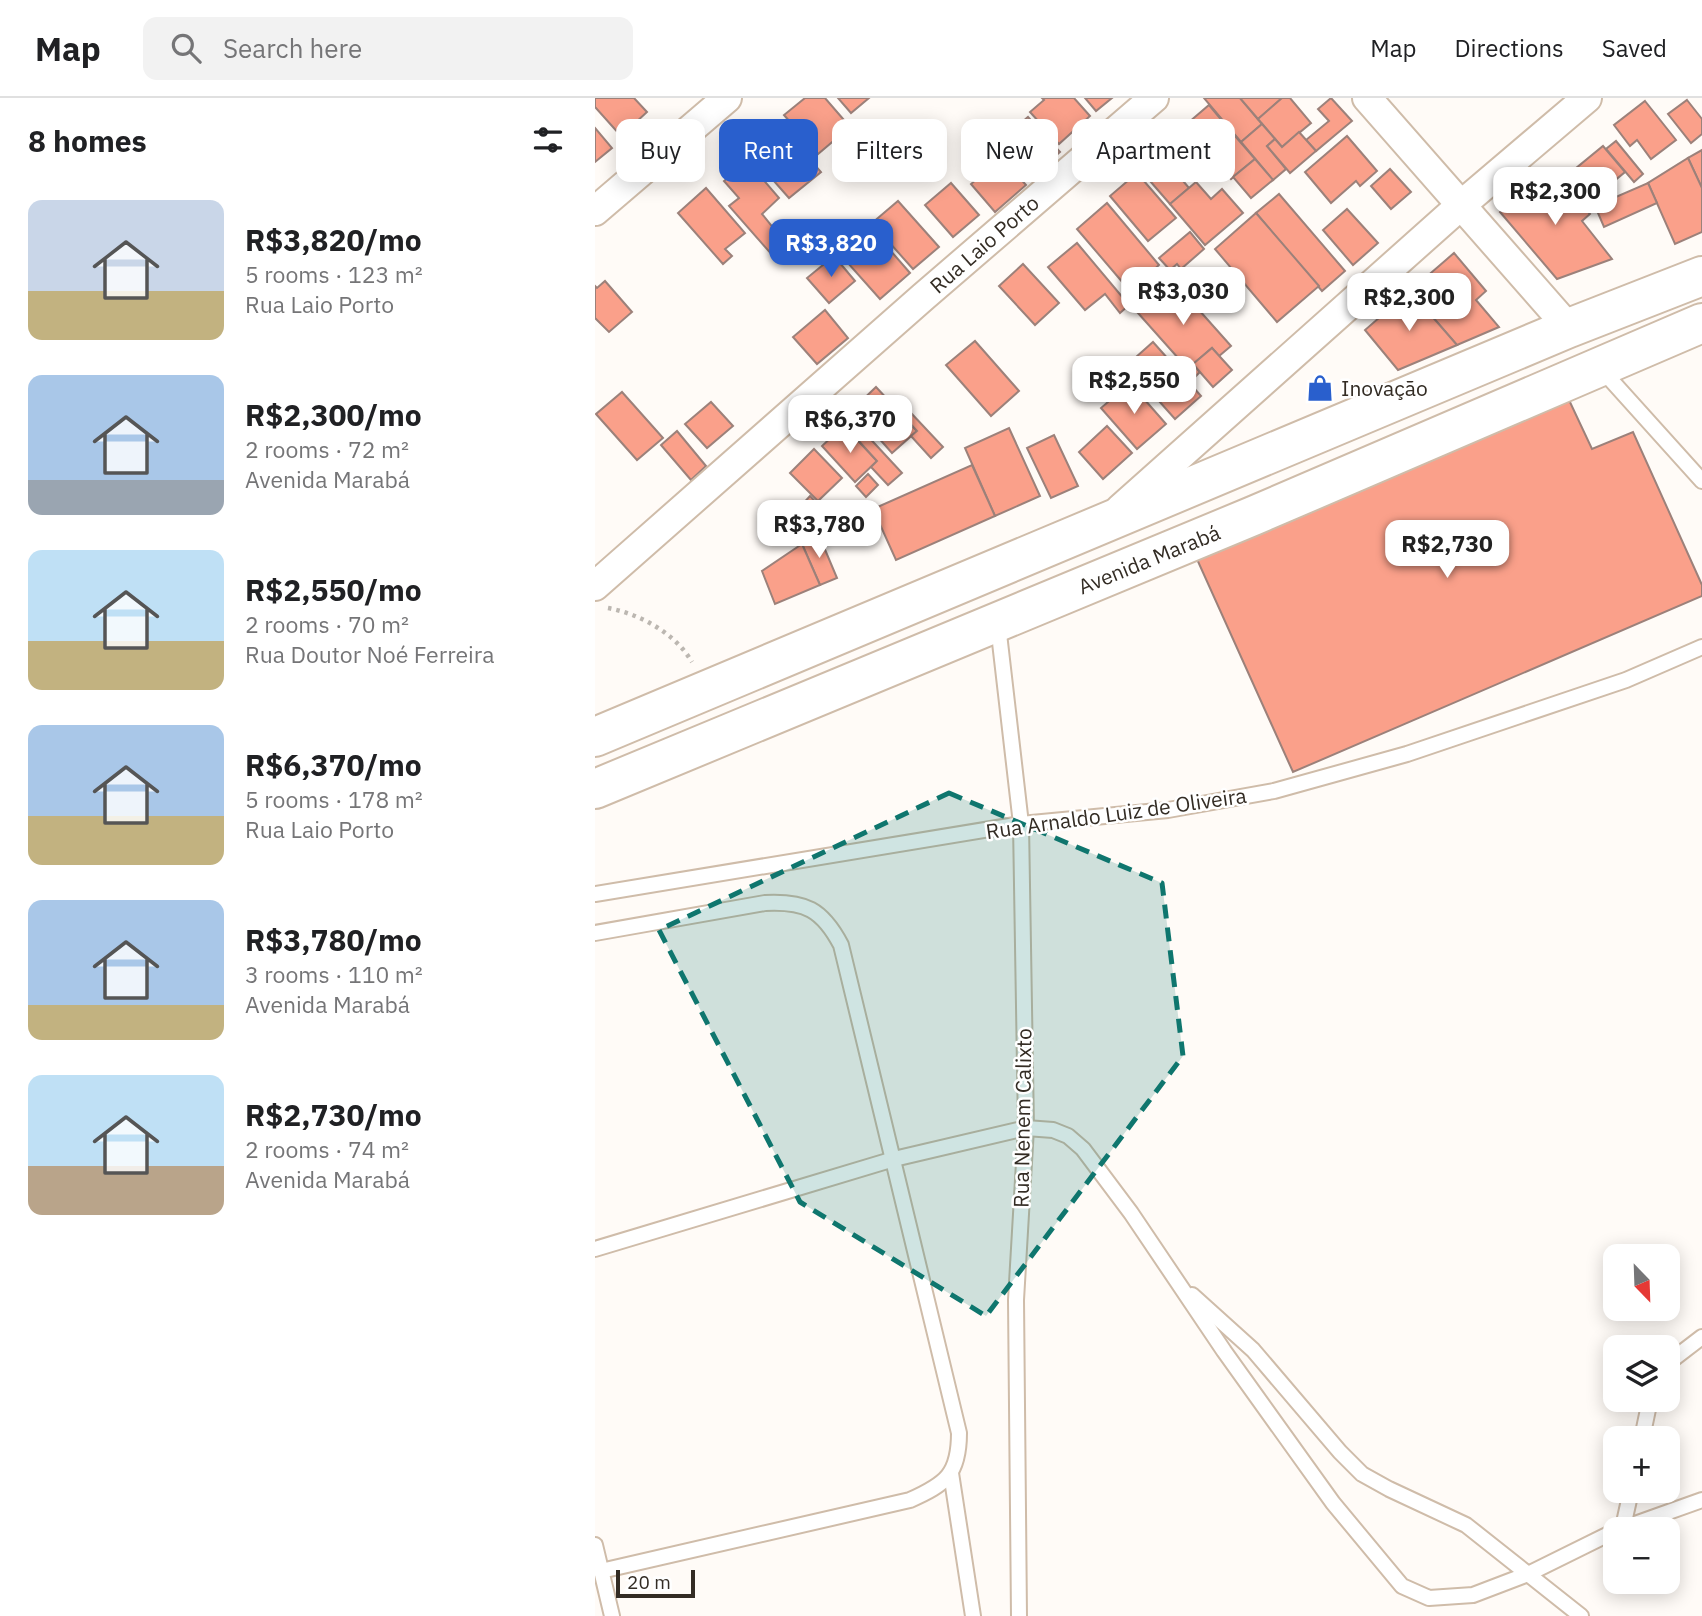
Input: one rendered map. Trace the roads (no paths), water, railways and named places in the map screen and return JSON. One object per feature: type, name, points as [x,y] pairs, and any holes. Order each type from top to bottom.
[{"type":"main road","points":[[595,737],[1569,328],[1702,276]]},
{"type":"main road","name":"Avenida Marabá","points":[[595,789],[1253,516],[1702,323]]},
{"type":"street","points":[[595,211],[727,98]]},
{"type":"street","name":"Rua Laio Porto","points":[[598,596],[923,297],[1154,98]]},
{"type":"street","points":[[1367,98],[1569,328]]},
{"type":"street","points":[[1103,525],[1460,206],[1587,98]]},
{"type":"lane","points":[[1599,367],[1702,481]]},
{"type":"lane","name":"Rua Nenem Calixto","points":[[997,621],[1021,824],[1026,1128],[1016,1300],[1019,1616]]},
{"type":"lane","name":"Rua Arnaldo Luiz de Oliveira","points":[[595,894],[1021,824],[1168,810],[1274,791],[1407,754],[1626,680],[1702,647]]},
{"type":"lane","points":[[595,933],[789,901],[804,905],[821,916],[833,930],[841,946],[959,1433],[959,1455],[951,1473],[934,1489],[911,1500],[601,1571]]},
{"type":"lane","points":[[595,1249],[894,1159],[1026,1128],[1053,1130],[1067,1136],[1083,1149],[1131,1213],[1224,1351],[1333,1503],[1402,1586],[1429,1598],[1473,1595],[1528,1574],[1603,1537]]},
{"type":"lane","points":[[1179,1284],[1253,1350],[1362,1474],[1465,1525],[1581,1616]]},
{"type":"lane","points":[[1680,1354],[1702,1337]]},
{"type":"lane","points":[[951,1473],[973,1616]]},
{"type":"lane","points":[[1653,1517],[1702,1500]]},
{"type":"lane","points":[[595,1545],[612,1616]]},
{"type":"place","name":"Inovação","points":[[1320,388]]}]
